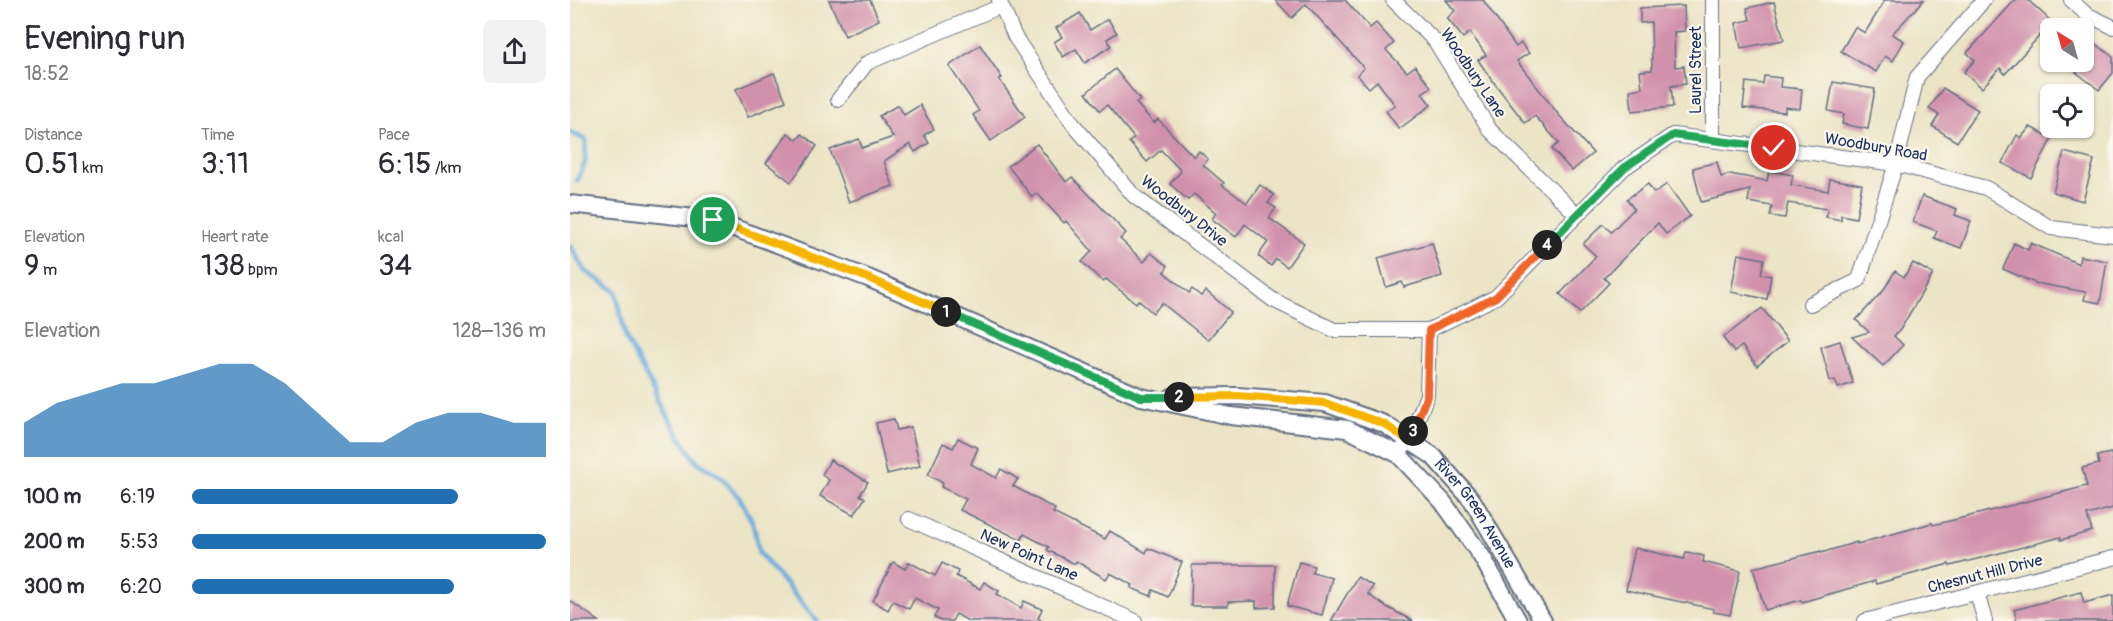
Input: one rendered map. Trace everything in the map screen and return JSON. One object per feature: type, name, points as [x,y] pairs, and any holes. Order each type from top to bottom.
[{"type":"street","name":"Woodbury Lane","points":[[1393,0],[1435,41],[1490,130],[1577,215]]},
{"type":"street","name":"Laurel Street","points":[[1713,0],[1713,140]]},
{"type":"street","points":[[1810,304],[1859,280],[1896,164],[1917,77],[1984,0]]},
{"type":"street","points":[[2071,0],[2086,14],[2113,27]]},
{"type":"street","points":[[838,100],[867,63],[1000,3]]},
{"type":"street","name":"Woodbury Drive","points":[[1000,3],[1015,37],[1073,123],[1134,196],[1273,300],[1334,330],[1429,330]]},
{"type":"street","name":"Woodbury Road","points":[[1429,330],[1496,297],[1624,168],[1673,135],[1896,164],[1986,188],[2051,228],[2113,235]]},
{"type":"street","name":"River Green Avenue","points":[[570,204],[713,220],[868,278],[1141,397],[1231,416],[1347,429],[1398,454],[1443,502],[1482,557],[1518,621]]},
{"type":"street","points":[[1398,454],[1409,441],[1427,396],[1429,330]]},
{"type":"street","name":"River Green Avenue","points":[[1141,397],[1237,396],[1325,403],[1384,424],[1433,456],[1472,500],[1543,621]]},
{"type":"street","name":"New Point Lane","points":[[909,519],[1135,621]]},
{"type":"street","name":"Chesnut Hill Drive","points":[[1864,621],[2113,558]]},
{"type":"street","points":[[1977,593],[1985,621]]},
{"type":"building","points":[[829,0],[870,0],[879,20],[845,36]]},
{"type":"building","points":[[1275,0],[1345,0],[1370,28],[1376,23],[1394,43],[1386,50],[1407,72],[1415,66],[1431,87],[1422,93],[1431,105],[1399,129],[1386,111],[1395,105],[1377,81],[1369,88],[1357,75],[1364,68],[1306,4],[1292,18]]},
{"type":"building","points":[[1446,0],[1483,0],[1516,47],[1521,43],[1529,53],[1517,61],[1558,114],[1593,153],[1572,171],[1552,149],[1559,143],[1535,116],[1525,123],[1489,76],[1478,60],[1486,55],[1470,32],[1463,38],[1447,18],[1455,11]]},
{"type":"building","points":[[1885,0],[1924,0],[1892,34],[1904,41],[1893,61],[1885,56],[1876,72],[1841,51],[1855,27],[1865,33]]},
{"type":"building","points":[[2015,0],[2028,0],[2048,18],[2040,18],[2040,35],[2005,74],[2000,68],[1982,88],[1964,72],[1975,60],[1967,53]]},
{"type":"building","points":[[1774,2],[1784,40],[1741,48],[1736,23],[1750,20],[1747,8]]},
{"type":"building","points":[[1684,6],[1685,31],[1674,32],[1675,67],[1684,66],[1686,84],[1671,86],[1673,107],[1632,111],[1630,90],[1642,88],[1640,71],[1652,70],[1651,22],[1640,23],[1640,8]]},
{"type":"building","points":[[1080,13],[1090,30],[1108,19],[1117,33],[1107,39],[1111,46],[1085,63],[1076,49],[1063,57],[1054,42],[1062,37],[1056,28]]},
{"type":"building","points":[[2094,42],[2113,57],[2113,73],[2099,90],[2076,72],[2094,72]]},
{"type":"building","points":[[980,45],[1002,78],[999,79],[1025,117],[991,141],[973,115],[979,111],[949,66]]},
{"type":"building","points":[[1115,69],[1140,100],[1136,103],[1154,123],[1158,119],[1194,157],[1199,151],[1208,159],[1203,165],[1224,183],[1222,185],[1247,203],[1260,185],[1274,195],[1268,203],[1276,208],[1269,218],[1304,243],[1287,267],[1276,259],[1271,266],[1258,256],[1268,242],[1245,224],[1236,237],[1212,219],[1216,213],[1194,194],[1188,200],[1170,184],[1181,171],[1161,150],[1147,162],[1129,142],[1134,138],[1107,105],[1100,111],[1086,93]]},
{"type":"building","points":[[774,73],[786,101],[748,117],[736,89]]},
{"type":"building","points":[[1764,76],[1781,78],[1780,87],[1802,89],[1800,109],[1785,107],[1785,112],[1743,108],[1746,82],[1763,84]]},
{"type":"building","points":[[1833,82],[1875,89],[1868,129],[1842,124],[1844,114],[1828,111]]},
{"type":"building","points":[[1943,88],[1978,110],[1957,142],[1932,126],[1939,115],[1929,109]]},
{"type":"building","points":[[898,105],[904,115],[920,105],[934,129],[924,135],[929,143],[915,152],[910,144],[884,161],[893,186],[849,202],[830,150],[859,139],[862,148],[893,137],[879,116]]},
{"type":"building","points":[[2030,127],[2040,132],[2040,138],[2052,138],[2031,178],[2002,163],[2017,135],[2021,138]]},
{"type":"building","points":[[788,133],[797,140],[802,134],[817,146],[791,182],[766,163]]},
{"type":"building","points":[[1037,144],[1066,182],[1072,177],[1126,233],[1120,239],[1144,262],[1151,253],[1168,266],[1164,272],[1189,293],[1192,289],[1201,296],[1206,291],[1231,312],[1208,340],[1162,303],[1153,313],[1138,300],[1136,303],[1106,279],[1103,282],[1082,262],[1092,251],[1037,193],[1032,197],[1008,166]]},
{"type":"building","points":[[2064,152],[2094,160],[2083,201],[2053,192]]},
{"type":"building","points":[[1717,162],[1721,177],[1730,174],[1767,181],[1769,171],[1793,175],[1791,185],[1828,191],[1830,179],[1862,184],[1856,218],[1841,215],[1841,220],[1826,217],[1828,209],[1788,203],[1785,218],[1770,216],[1772,206],[1748,202],[1750,190],[1701,202],[1693,168]]},
{"type":"building","points":[[1648,184],[1654,193],[1667,184],[1690,216],[1666,234],[1658,223],[1604,278],[1609,283],[1580,313],[1560,294],[1596,256],[1583,244],[1603,224],[1611,232],[1634,209],[1627,199]]},
{"type":"building","points":[[1922,196],[1957,209],[1955,215],[1971,221],[1961,248],[1934,238],[1937,231],[1913,222]]},
{"type":"building","points":[[1432,243],[1442,276],[1404,287],[1402,282],[1386,287],[1378,258]]},
{"type":"building","points":[[2014,243],[2028,250],[2031,243],[2079,264],[2080,256],[2107,261],[2100,303],[2084,300],[2086,292],[2035,283],[2003,269]]},
{"type":"building","points":[[1738,254],[1764,259],[1761,274],[1771,276],[1767,299],[1731,292]]},
{"type":"building","points":[[1913,263],[1933,274],[1900,330],[1894,336],[1903,345],[1883,366],[1852,337],[1869,332],[1856,320],[1883,291],[1895,271],[1904,277]]},
{"type":"building","points":[[1762,308],[1788,341],[1757,366],[1742,346],[1734,352],[1723,338]]},
{"type":"building","points":[[1840,341],[1853,383],[1838,388],[1835,380],[1830,381],[1821,347]]},
{"type":"building","points":[[894,419],[897,430],[911,427],[920,466],[887,474],[876,423]]},
{"type":"building","points":[[958,438],[978,448],[971,464],[996,478],[1001,469],[1018,479],[1013,486],[1055,509],[1053,513],[1105,539],[1110,531],[1146,553],[1148,548],[1182,562],[1168,597],[1153,590],[1151,596],[1131,588],[1133,585],[1110,573],[1106,579],[1076,561],[1075,564],[1047,550],[1049,547],[1024,534],[1021,540],[960,510],[966,499],[941,487],[943,483],[928,475],[943,443],[953,448]]},
{"type":"building","points":[[2111,453],[2113,508],[2087,515],[2092,531],[1950,566],[1949,564],[1876,584],[1875,581],[1765,610],[1753,568],[2087,486],[2082,468],[2099,464],[2097,456]]},
{"type":"building","points":[[830,460],[868,482],[860,495],[865,498],[854,515],[820,496],[829,480],[822,475]]},
{"type":"building","points":[[1635,548],[1684,559],[1686,552],[1704,556],[1703,562],[1740,571],[1730,615],[1713,612],[1714,609],[1626,590]]},
{"type":"building","points":[[893,562],[905,569],[909,562],[935,576],[942,563],[958,571],[956,576],[980,589],[984,582],[999,591],[997,594],[1021,608],[1024,601],[1042,609],[1038,618],[1043,621],[968,621],[956,614],[952,621],[941,621],[934,617],[938,610],[915,598],[909,609],[893,601],[888,610],[873,601]]},
{"type":"building","points":[[1299,562],[1314,566],[1312,573],[1332,578],[1322,615],[1287,606]]},
{"type":"building","points":[[1192,565],[1275,565],[1275,607],[1256,608],[1256,601],[1228,602],[1228,606],[1191,606]]},
{"type":"building","points":[[1357,577],[1373,586],[1368,594],[1413,621],[1331,621]]},
{"type":"building","points":[[2081,592],[2084,603],[2113,595],[2113,621],[2017,621],[2014,610]]},
{"type":"building","points":[[570,601],[599,621],[570,621]]},
{"type":"waterway","points":[[570,132],[586,140],[585,163],[577,181]]},
{"type":"waterway","points":[[570,245],[585,271],[616,291],[626,339],[675,429],[696,461],[720,476],[739,497],[753,523],[759,553],[817,621]]},
{"type":"route","points":[[713,220],[868,278],[1141,397],[1237,396],[1325,403],[1384,424],[1409,441],[1427,396],[1429,330],[1496,297],[1624,168],[1673,135],[1774,148]]}]
